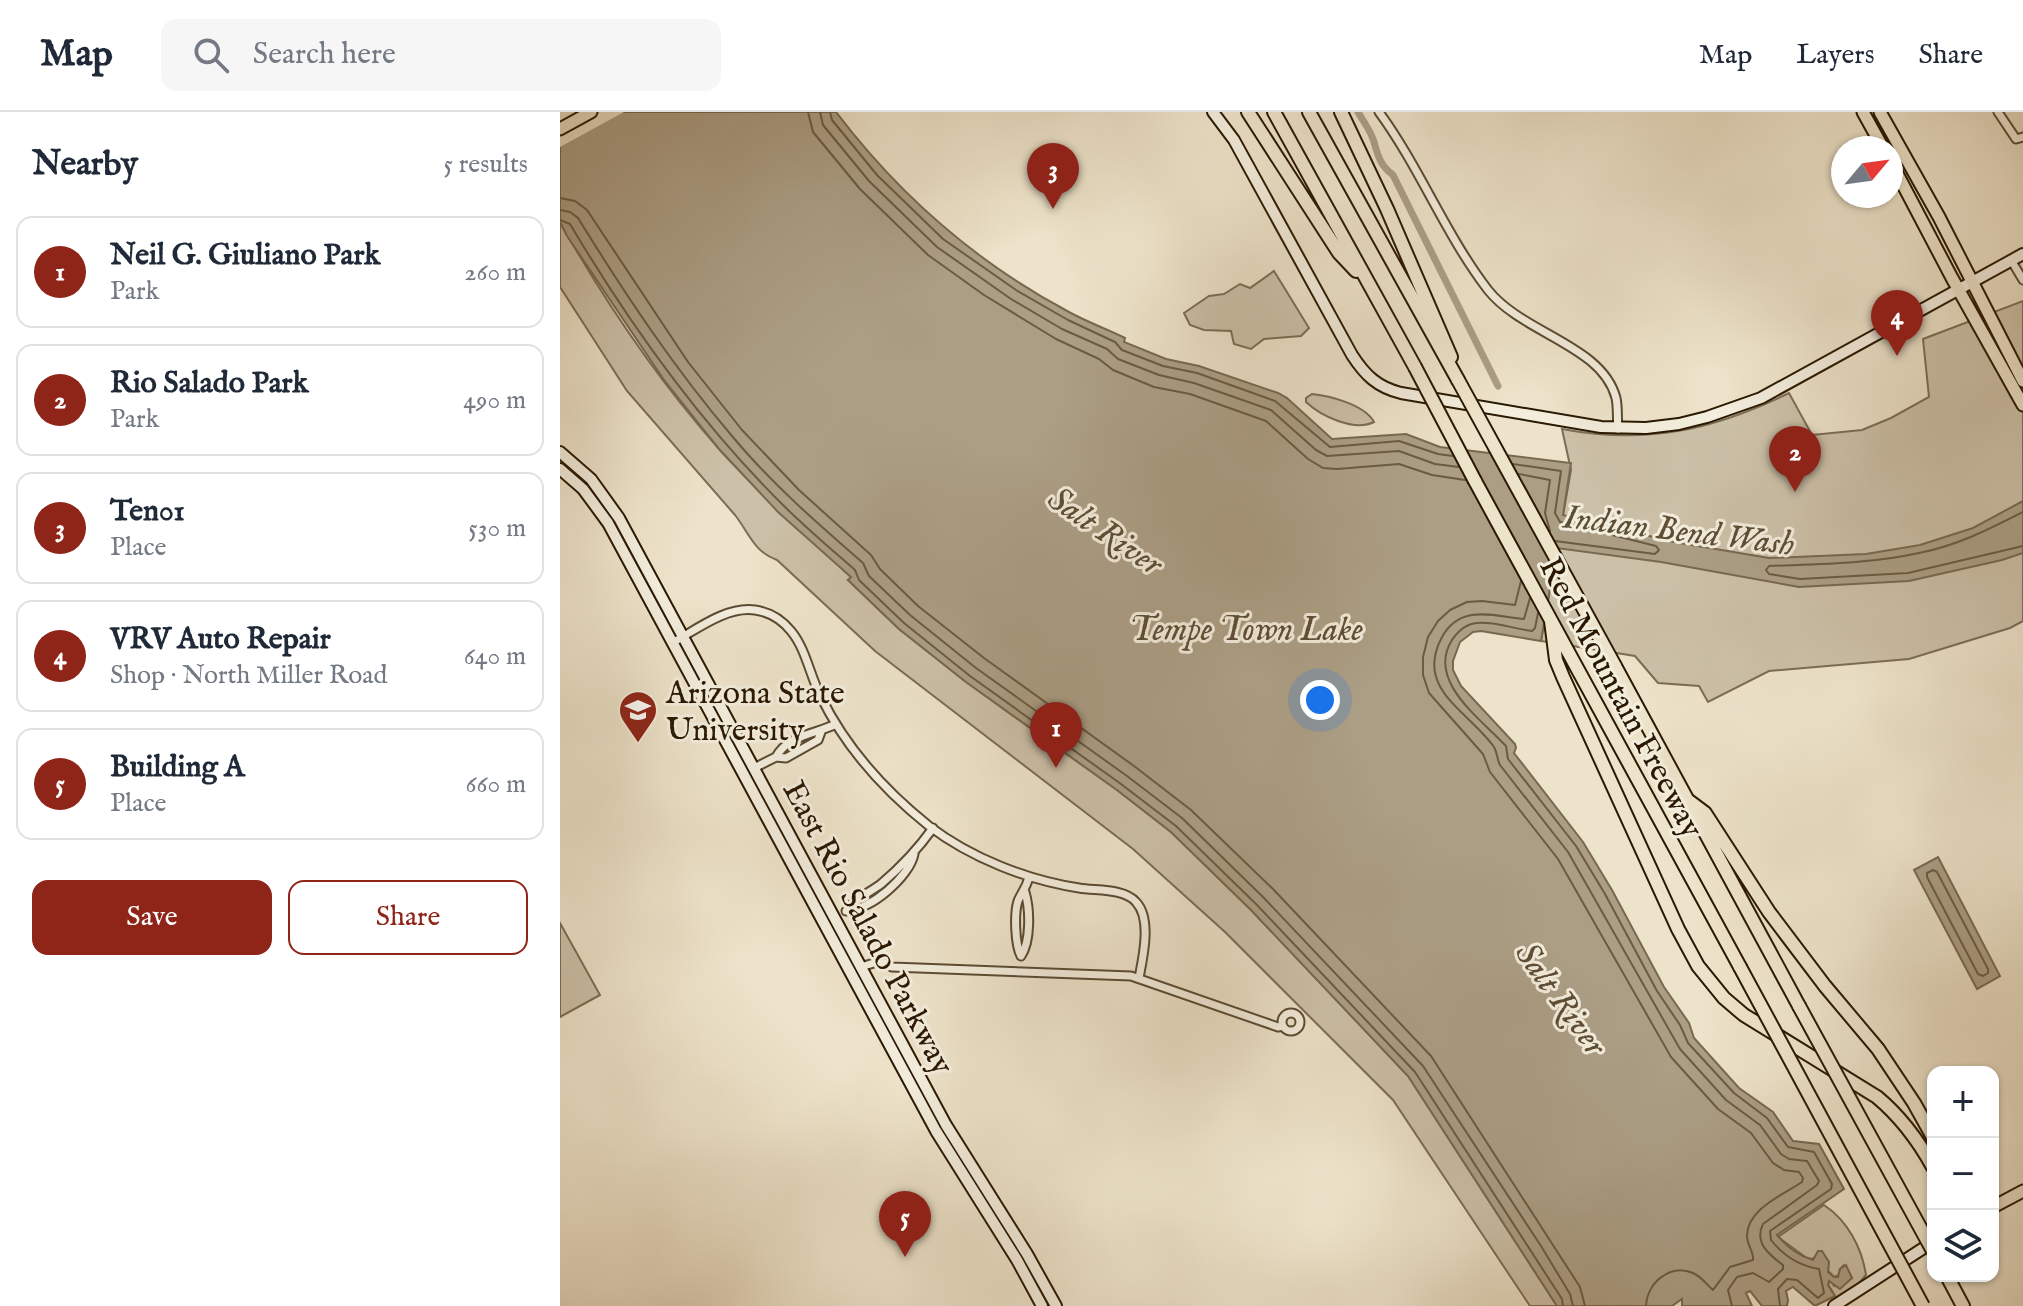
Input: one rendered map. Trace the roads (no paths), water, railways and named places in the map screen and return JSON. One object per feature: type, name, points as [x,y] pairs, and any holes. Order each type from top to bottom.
[{"type":"highway","points":[[1248,112],[1339,253],[1368,283]]},
{"type":"highway","name":"Red Mountain Freeway","points":[[1274,112],[1923,1306]]},
{"type":"highway","name":"Red Mountain Freeway","points":[[1309,112],[1927,1240]]},
{"type":"highway","points":[[1341,112],[1446,342],[1458,380]]},
{"type":"highway","points":[[1551,621],[1556,660],[1678,929],[1698,966],[1724,998],[1744,1015],[1877,1097],[1894,1111],[1927,1157]]},
{"type":"highway","points":[[1685,798],[1705,813],[1769,912],[1878,1049],[1927,1126]]},
{"type":"highway","points":[[1950,1282],[1963,1306]]},
{"type":"main road","points":[[560,129],[591,112]]},
{"type":"main road","points":[[1213,112],[1234,140],[1368,377],[1386,389],[1509,413],[1618,429],[1679,424],[1740,407],[1797,379],[2023,254]]},
{"type":"main road","points":[[1863,112],[1876,136]]},
{"type":"main road","points":[[1880,112],[1939,217],[2023,381]]},
{"type":"main road","points":[[1903,185],[2023,405]]},
{"type":"main road","name":"East Rio Salado Parkway","points":[[560,452],[591,479],[606,498],[954,1139],[1056,1306]]},
{"type":"main road","name":"East Rio Salado Parkway","points":[[560,469],[588,495],[608,523],[952,1159],[1017,1260],[1042,1306]]},
{"type":"main road","points":[[1999,1204],[2023,1191]]},
{"type":"main road","points":[[1834,1306],[1927,1246]]},
{"type":"street","points":[[1379,112],[1395,134],[1463,257],[1496,300],[1525,323],[1591,359],[1601,370],[1617,399],[1618,429]]},
{"type":"street","points":[[1998,112],[2019,138]]},
{"type":"street","points":[[2011,260],[2023,280]]},
{"type":"street","points":[[672,643],[735,611],[759,611],[776,617],[796,638],[815,685],[852,748],[888,790],[933,828],[983,858],[1029,877],[1070,887],[1117,892],[1134,899],[1144,919],[1139,978]]},
{"type":"street","points":[[754,768],[776,757],[781,748],[813,731],[821,732],[836,724]]},
{"type":"street","points":[[822,923],[846,911],[852,903],[878,886],[914,854],[933,828]]},
{"type":"street","points":[[1020,971],[1021,956],[1026,948],[1028,901],[1025,892],[1029,877]]},
{"type":"street","points":[[861,967],[880,961],[892,967],[1139,978],[1278,1027],[1283,1026]]},
{"type":"water","name":"Tempe Town Lake","points":[[560,112],[836,112],[886,171],[942,225],[1003,272],[1069,312],[1125,338],[1124,342],[1166,359],[1199,366],[1278,393],[1332,439],[1406,434],[1440,447],[1571,463],[1563,515],[1674,542],[1769,558],[1866,554],[1920,545],[1973,528],[2023,501],[2023,553],[1909,581],[1799,587],[1661,562],[1557,548],[1541,641],[1473,632],[1460,642],[1453,661],[1453,670],[1461,686],[1515,744],[1514,753],[1583,842],[1664,987],[1689,1023],[1694,1038],[1739,1088],[1773,1112],[1793,1141],[1819,1144],[1844,1189],[1777,1235],[1793,1250],[1813,1260],[1818,1251],[1822,1251],[1829,1262],[1828,1272],[1838,1277],[1840,1269],[1846,1265],[1852,1278],[1840,1289],[1829,1281],[1828,1285],[1835,1296],[1815,1306],[1793,1287],[1786,1291],[1787,1306],[1762,1306],[1750,1291],[1746,1293],[1752,1306],[1682,1306],[1682,1299],[1672,1306],[1557,1306],[1408,1076],[1251,910],[1171,832],[966,682],[899,629],[848,580],[851,577],[778,512],[720,450],[664,380],[560,222]]},
{"type":"water","points":[[1938,857],[2000,976],[1977,989],[1914,870]]},
{"type":"waterway","points":[[1358,112],[1371,134],[1380,160],[1393,175],[1498,386]]},
{"type":"place","name":"Ten01","points":[[1053,209]]},
{"type":"place","name":"VRV Auto Repair","points":[[1897,356]]},
{"type":"place","name":"Rio Salado Park","points":[[1795,492]]},
{"type":"place","name":"Arizona State University","points":[[638,744]]},
{"type":"place","name":"Neil G. Giuliano Park","points":[[1056,768]]},
{"type":"place","name":"Building A","points":[[905,1257]]},
{"type":"water label","name":"Indian Bend Wash","points":[[1679,529]]},
{"type":"water label","name":"Salt River","points":[[1106,530]]},
{"type":"water label","name":"Salt River","points":[[1562,998]]}]
